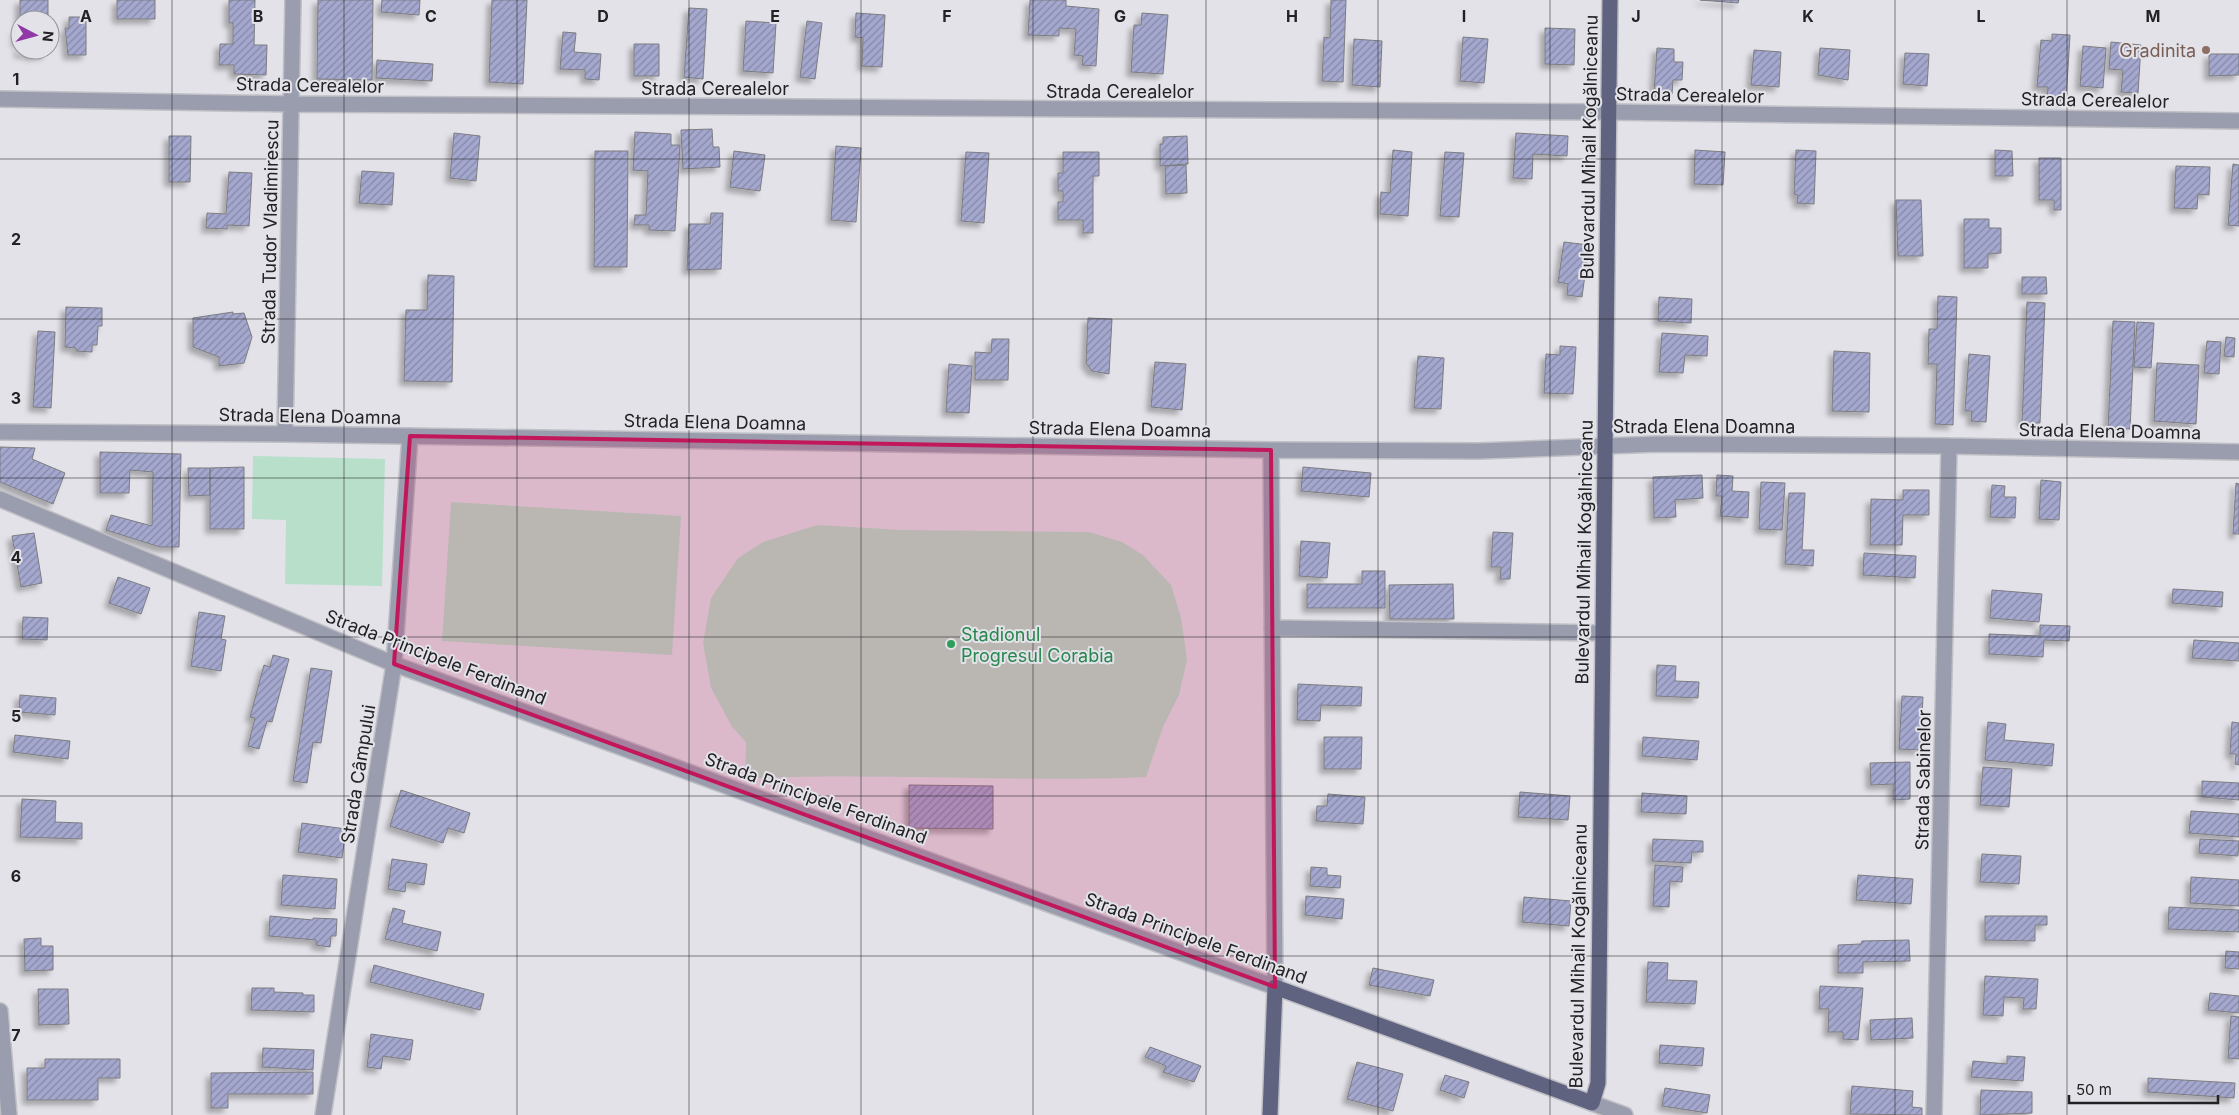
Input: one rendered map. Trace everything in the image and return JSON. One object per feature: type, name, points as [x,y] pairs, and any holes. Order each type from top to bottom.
[{"type":"main road","name":"Bulevardul Mihail Kogălniceanu","points":[[1592,1103],[1598,1083],[1610,0]]},
{"type":"main road","name":"Strada Principele Ferdinand","points":[[1276,987],[1592,1103]]},
{"type":"main road","points":[[1270,1115],[1276,987]]},
{"type":"street","name":"Strada Tudor Vladimirescu","points":[[285,434],[293,0]]},
{"type":"street","name":"Strada Cerealelor","points":[[0,99],[291,104],[1608,112],[2239,122]]},
{"type":"street","name":"Strada Elena Doamna","points":[[0,432],[285,434],[1271,450],[1478,451],[1604,445],[1948,446],[2239,452]]},
{"type":"street","name":"Strada Câmpului","points":[[323,1115],[394,664],[410,436]]},
{"type":"street","name":"Strada Sabinelor","points":[[1934,1115],[1948,446]]},
{"type":"street","points":[[1271,450],[1276,987]]},
{"type":"street","name":"Strada Principele Ferdinand","points":[[0,499],[394,664],[1276,987]]},
{"type":"street","points":[[1272,628],[1602,633]]},
{"type":"street","points":[[0,1011],[9,1115]]},
{"type":"street","name":"Strada Principele Ferdinand","points":[[1592,1103],[1626,1115]]},
{"type":"highlighted area","points":[[410,436],[1271,450],[1275,987],[394,664]]},
{"type":"green space","points":[[253,456],[385,459],[382,586],[285,584],[286,520],[252,519]]},
{"type":"green space","points":[[451,502],[681,516],[672,655],[442,641]]},
{"type":"green space","points":[[817,525],[903,530],[1089,532],[1122,542],[1143,555],[1171,585],[1181,617],[1187,660],[1179,695],[1163,727],[1146,777],[1046,779],[795,777],[745,779],[746,742],[732,727],[711,688],[703,643],[711,598],[738,558],[763,542]]},
{"type":"building","points":[[20,0],[48,0],[48,10],[20,10]]},
{"type":"building","points":[[117,0],[155,0],[155,19],[117,19]]},
{"type":"building","points":[[229,0],[255,0],[254,45],[267,45],[266,75],[234,74],[234,65],[219,65],[220,44],[233,44],[233,23],[229,23]]},
{"type":"building","points":[[318,0],[373,0],[372,80],[317,79]]},
{"type":"building","points":[[382,0],[420,0],[419,15],[381,12]]},
{"type":"building","points":[[492,0],[527,0],[523,84],[489,82]]},
{"type":"building","points":[[1030,0],[1066,0],[1066,6],[1099,9],[1096,66],[1082,65],[1083,56],[1074,55],[1076,29],[1059,28],[1059,36],[1028,35]]},
{"type":"building","points":[[1331,0],[1346,0],[1343,82],[1322,81],[1324,37],[1330,38]]},
{"type":"building","points":[[1700,0],[1739,0],[1738,3]]},
{"type":"building","points":[[689,8],[707,9],[703,79],[684,77]]},
{"type":"building","points":[[856,13],[885,15],[882,67],[862,66],[863,38],[855,37]]},
{"type":"building","points":[[1142,13],[1168,15],[1163,74],[1131,72],[1134,25],[1141,25]]},
{"type":"building","points":[[69,17],[86,17],[86,55],[68,55],[65,28],[69,28]]},
{"type":"building","points":[[746,21],[776,23],[773,73],[743,71]]},
{"type":"building","points":[[807,21],[822,23],[815,79],[800,77]]},
{"type":"building","points":[[1545,28],[1575,29],[1574,65],[1545,64]]},
{"type":"building","points":[[563,32],[576,33],[574,52],[601,54],[599,80],[585,79],[585,70],[560,69]]},
{"type":"building","points":[[2052,34],[2070,35],[2066,101],[2047,100],[2048,87],[2037,87],[2041,40],[2052,41]]},
{"type":"building","points":[[1463,37],[1488,39],[1484,83],[1460,81]]},
{"type":"building","points":[[1354,39],[1382,41],[1380,87],[1352,85]]},
{"type":"building","points":[[2111,42],[2141,45],[2138,93],[2121,92],[2123,70],[2109,69]]},
{"type":"building","points":[[634,44],[659,44],[659,76],[634,76]]},
{"type":"building","points":[[2083,46],[2106,48],[2103,88],[2080,86]]},
{"type":"building","points":[[1657,48],[1674,49],[1674,62],[1683,62],[1682,80],[1673,80],[1672,94],[1654,93]]},
{"type":"building","points":[[1820,48],[1850,50],[1848,80],[1818,75]]},
{"type":"building","points":[[1754,50],[1781,52],[1779,87],[1751,85]]},
{"type":"building","points":[[1905,53],[1929,54],[1927,86],[1903,84]]},
{"type":"building","points":[[2209,54],[2239,54],[2239,75],[2209,76]]},
{"type":"building","points":[[377,60],[433,64],[432,81],[376,78]]},
{"type":"building","points":[[712,129],[713,147],[719,147],[720,167],[683,169],[681,130]]},
{"type":"building","points":[[635,132],[671,134],[671,145],[680,145],[675,231],[649,230],[649,225],[634,225],[635,215],[646,215],[648,171],[633,170]]},
{"type":"building","points":[[454,133],[480,136],[476,181],[450,178]]},
{"type":"building","points":[[1516,133],[1568,136],[1567,156],[1533,154],[1532,179],[1513,178]]},
{"type":"building","points":[[169,136],[191,136],[190,182],[169,182]]},
{"type":"building","points":[[1187,136],[1188,164],[1160,166],[1160,144],[1163,144],[1163,137]]},
{"type":"building","points":[[836,146],[861,148],[856,222],[831,220]]},
{"type":"building","points":[[1393,150],[1412,152],[1408,216],[1380,214],[1381,192],[1390,193]]},
{"type":"building","points":[[1695,150],[1725,152],[1723,185],[1694,184]]},
{"type":"building","points":[[1796,150],[1816,151],[1814,204],[1797,203],[1798,195],[1794,194]]},
{"type":"building","points":[[1995,150],[2012,151],[2013,176],[1995,176]]},
{"type":"building","points":[[595,151],[628,151],[627,267],[594,267]]},
{"type":"building","points":[[734,151],[765,155],[760,191],[730,187]]},
{"type":"building","points":[[966,152],[989,153],[984,223],[961,221]]},
{"type":"building","points":[[1063,152],[1099,152],[1099,176],[1093,176],[1093,233],[1083,233],[1083,220],[1058,220],[1058,202],[1063,202],[1063,191],[1058,191],[1058,173],[1063,173]]},
{"type":"building","points":[[1445,152],[1464,153],[1459,217],[1440,216]]},
{"type":"building","points":[[2039,158],[2061,158],[2061,210],[2054,210],[2054,200],[2039,200]]},
{"type":"building","points":[[2233,164],[2239,165],[2239,226],[2228,225]]},
{"type":"building","points":[[1186,165],[1187,193],[1166,194],[1165,166]]},
{"type":"building","points":[[2176,166],[2210,167],[2209,195],[2198,194],[2197,209],[2174,208]]},
{"type":"building","points":[[362,171],[394,173],[392,205],[359,203]]},
{"type":"building","points":[[229,172],[252,173],[249,226],[227,225],[227,229],[206,228],[207,213],[226,214]]},
{"type":"building","points":[[1896,200],[1921,200],[1923,256],[1898,256]]},
{"type":"building","points":[[711,213],[723,213],[721,269],[687,270],[689,224],[710,224]]},
{"type":"building","points":[[1964,219],[1989,219],[1989,228],[2001,228],[2001,253],[1988,254],[1988,268],[1964,268]]},
{"type":"building","points":[[1564,242],[1589,245],[1582,297],[1567,295],[1568,284],[1558,282]]},
{"type":"building","points":[[428,275],[454,276],[452,382],[404,381],[406,310],[427,310]]},
{"type":"building","points":[[2022,277],[2046,277],[2047,294],[2022,294]]},
{"type":"building","points":[[1938,296],[1957,297],[1953,425],[1935,424],[1937,364],[1928,364],[1929,329],[1937,329]]},
{"type":"building","points":[[1659,297],[1692,299],[1691,323],[1658,321]]},
{"type":"building","points":[[2027,302],[2045,303],[2040,423],[2022,423]]},
{"type":"building","points":[[66,307],[102,308],[102,326],[98,326],[97,345],[92,345],[92,352],[76,351],[76,348],[65,347]]},
{"type":"building","points":[[233,312],[233,314],[244,313],[252,337],[244,363],[219,366],[219,357],[193,347],[193,318]]},
{"type":"building","points":[[1088,318],[1112,319],[1109,374],[1092,371],[1086,363]]},
{"type":"building","points":[[2113,321],[2135,322],[2130,429],[2108,428]]},
{"type":"building","points":[[2137,322],[2154,323],[2151,368],[2134,367]]},
{"type":"building","points":[[38,331],[55,332],[51,408],[33,407]]},
{"type":"building","points":[[1662,333],[1708,336],[1707,356],[1685,355],[1683,373],[1659,372]]},
{"type":"building","points":[[2226,337],[2235,338],[2234,357],[2224,356]]},
{"type":"building","points":[[992,339],[1009,339],[1008,380],[975,380],[975,352],[991,353]]},
{"type":"building","points":[[2207,341],[2221,342],[2219,374],[2204,373]]},
{"type":"building","points":[[1560,346],[1576,347],[1573,394],[1544,393],[1546,354],[1560,355]]},
{"type":"building","points":[[1834,351],[1870,353],[1869,412],[1832,411]]},
{"type":"building","points":[[1969,354],[1990,356],[1986,422],[1971,421],[1972,411],[1965,411]]},
{"type":"building","points":[[1418,356],[1444,358],[1441,409],[1414,408]]},
{"type":"building","points":[[1155,362],[1186,364],[1182,410],[1151,407]]},
{"type":"building","points":[[2157,363],[2199,365],[2196,424],[2154,421]]},
{"type":"building","points":[[949,364],[972,366],[969,413],[946,412]]},
{"type":"building","points":[[0,447],[35,448],[32,459],[65,473],[53,504],[0,482]]},
{"type":"building","points":[[100,452],[181,454],[179,547],[160,547],[106,530],[111,515],[152,526],[153,472],[130,470],[129,493],[100,493]]},
{"type":"building","points":[[244,467],[244,529],[210,529],[210,468]]},
{"type":"building","points":[[1303,467],[1371,473],[1369,497],[1301,491]]},
{"type":"building","points":[[188,468],[210,468],[210,495],[189,496]]},
{"type":"building","points":[[1702,475],[1703,498],[1675,500],[1676,517],[1654,518],[1653,477]]},
{"type":"building","points":[[1717,475],[1733,476],[1732,491],[1749,492],[1748,518],[1720,516],[1722,496],[1716,496]]},
{"type":"building","points":[[2041,480],[2061,482],[2059,520],[2039,519]]},
{"type":"building","points":[[1761,482],[1785,483],[1782,530],[1759,529]]},
{"type":"building","points":[[2236,483],[2239,484],[2239,534],[2233,534]]},
{"type":"building","points":[[1992,485],[2005,486],[2004,497],[2016,497],[2015,518],[1990,517]]},
{"type":"building","points":[[1903,490],[1929,490],[1929,515],[1903,515],[1902,545],[1870,545],[1871,499],[1903,500]]},
{"type":"building","points":[[1789,493],[1805,493],[1802,550],[1814,550],[1813,566],[1785,564]]},
{"type":"building","points":[[1493,532],[1513,533],[1510,579],[1500,579],[1501,567],[1491,567]]},
{"type":"building","points":[[34,533],[42,583],[21,587],[12,536]]},
{"type":"building","points":[[1301,541],[1330,543],[1327,578],[1299,576]]},
{"type":"building","points":[[1864,553],[1916,556],[1915,578],[1863,575]]},
{"type":"building","points":[[1362,571],[1385,571],[1385,608],[1307,608],[1307,584],[1362,584]]},
{"type":"building","points":[[118,577],[150,588],[141,614],[109,603]]},
{"type":"building","points":[[1453,584],[1454,619],[1390,619],[1389,585]]},
{"type":"building","points":[[2173,589],[2223,592],[2222,607],[2172,603]]},
{"type":"building","points":[[1992,590],[2042,594],[2039,622],[1990,618]]},
{"type":"building","points":[[199,612],[225,616],[221,639],[226,640],[221,671],[191,666]]},
{"type":"building","points":[[23,617],[48,618],[47,640],[22,639]]},
{"type":"building","points":[[2040,625],[2070,626],[2069,641],[2044,640],[2043,657],[1989,654],[1989,634],[2040,636]]},
{"type":"building","points":[[2194,640],[2239,643],[2239,661],[2192,658]]},
{"type":"building","points":[[273,655],[289,659],[272,722],[267,721],[259,749],[248,746],[255,718],[250,717],[264,665],[270,667]]},
{"type":"building","points":[[1657,665],[1676,666],[1675,681],[1699,682],[1698,698],[1656,696]]},
{"type":"building","points":[[311,668],[332,671],[321,743],[313,742],[307,783],[293,781]]},
{"type":"building","points":[[1298,684],[1362,687],[1361,706],[1321,705],[1320,721],[1297,720]]},
{"type":"building","points":[[20,695],[56,698],[55,715],[19,712]]},
{"type":"building","points":[[1902,696],[1923,697],[1920,750],[1899,749]]},
{"type":"building","points":[[1988,722],[2006,724],[2004,740],[2054,744],[2052,766],[1985,760]]},
{"type":"building","points":[[2232,722],[2239,723],[2239,765],[2235,764],[2236,754],[2230,754]]},
{"type":"building","points":[[15,735],[70,741],[68,759],[13,752]]},
{"type":"building","points":[[1324,737],[1362,737],[1361,769],[1324,769]]},
{"type":"building","points":[[1643,737],[1699,741],[1697,760],[1642,756]]},
{"type":"building","points":[[1910,762],[1910,799],[1893,800],[1893,784],[1871,785],[1870,763]]},
{"type":"building","points":[[1983,767],[2012,769],[2009,807],[1980,805]]},
{"type":"building","points":[[2202,781],[2239,783],[2239,800],[2202,797]]},
{"type":"building","points":[[909,785],[993,786],[993,829],[909,828]]},
{"type":"building","points":[[401,790],[470,813],[464,833],[448,828],[443,843],[390,826]]},
{"type":"building","points":[[1520,792],[1570,796],[1568,820],[1518,817]]},
{"type":"building","points":[[1642,793],[1687,796],[1686,814],[1641,812]]},
{"type":"building","points":[[1328,794],[1365,797],[1363,824],[1316,821],[1317,806],[1327,806]]},
{"type":"building","points":[[22,799],[56,801],[55,822],[82,823],[82,839],[20,837]]},
{"type":"building","points":[[2191,811],[2239,814],[2239,837],[2189,833]]},
{"type":"building","points":[[302,823],[346,829],[342,858],[298,852]]},
{"type":"building","points":[[1653,839],[1703,841],[1703,852],[1692,852],[1691,863],[1652,861]]},
{"type":"building","points":[[2200,839],[2239,841],[2238,856],[2199,853]]},
{"type":"building","points":[[1982,854],[2021,856],[2019,884],[1980,882]]},
{"type":"building","points":[[392,859],[427,864],[424,885],[406,882],[405,892],[388,889]]},
{"type":"building","points":[[1655,865],[1683,867],[1682,882],[1670,881],[1669,907],[1653,906]]},
{"type":"building","points":[[1311,867],[1327,868],[1327,875],[1341,876],[1340,888],[1310,886]]},
{"type":"building","points":[[283,875],[337,879],[335,909],[281,905]]},
{"type":"building","points":[[1858,875],[1913,879],[1911,904],[1856,900]]},
{"type":"building","points":[[2191,877],[2239,880],[2239,906],[2190,903]]},
{"type":"building","points":[[1306,896],[1344,899],[1342,919],[1305,915]]},
{"type":"building","points":[[1524,897],[1571,901],[1569,926],[1522,922]]},
{"type":"building","points":[[2169,907],[2239,910],[2239,932],[2168,929]]},
{"type":"building","points":[[393,908],[405,911],[402,923],[441,932],[437,951],[385,939]]},
{"type":"building","points":[[270,916],[313,920],[313,918],[337,919],[336,936],[331,936],[330,947],[316,945],[316,940],[269,936]]},
{"type":"building","points":[[1985,916],[2047,916],[2047,925],[2035,925],[2035,941],[1985,940]]},
{"type":"building","points":[[41,938],[41,946],[53,946],[53,970],[25,971],[24,939]]},
{"type":"building","points":[[1909,940],[1910,961],[1863,962],[1863,973],[1838,973],[1838,945],[1861,944],[1862,941]]},
{"type":"building","points":[[2226,951],[2239,952],[2239,969],[2225,968]]},
{"type":"building","points":[[1648,962],[1668,963],[1667,980],[1697,981],[1695,1004],[1646,1002]]},
{"type":"building","points":[[374,965],[484,994],[480,1010],[370,982]]},
{"type":"building","points":[[1373,968],[1434,980],[1430,996],[1369,985]]},
{"type":"building","points":[[1985,976],[2038,979],[2036,1009],[2023,1009],[2024,998],[2004,997],[2003,1016],[1983,1015]]},
{"type":"building","points":[[1820,986],[1863,988],[1858,1040],[1843,1039],[1843,1032],[1828,1032],[1829,1009],[1819,1009]]},
{"type":"building","points":[[252,988],[274,988],[274,992],[314,995],[314,1012],[251,1010]]},
{"type":"building","points":[[38,989],[68,989],[69,1024],[39,1025]]},
{"type":"building","points":[[2210,993],[2239,996],[2239,1013],[2208,1010]]},
{"type":"building","points":[[2231,1016],[2239,1017],[2239,1059],[2228,1058]]},
{"type":"building","points":[[1912,1018],[1913,1038],[1871,1040],[1870,1020]]},
{"type":"building","points":[[371,1034],[413,1040],[410,1060],[383,1056],[381,1069],[367,1067]]},
{"type":"building","points":[[1660,1045],[1704,1048],[1702,1066],[1659,1063]]},
{"type":"building","points":[[1150,1047],[1201,1066],[1194,1082],[1163,1072],[1166,1066],[1145,1057]]},
{"type":"building","points":[[263,1048],[314,1050],[313,1070],[262,1067]]},
{"type":"building","points":[[2007,1056],[2025,1057],[2023,1081],[1971,1077],[1973,1061],[2007,1064]]},
{"type":"building","points":[[45,1059],[120,1059],[120,1078],[98,1078],[98,1100],[27,1100],[27,1068],[45,1068]]},
{"type":"building","points":[[1357,1062],[1403,1074],[1393,1111],[1347,1099]]},
{"type":"building","points":[[313,1072],[313,1094],[228,1094],[228,1108],[211,1108],[211,1073]]},
{"type":"building","points":[[1445,1075],[1469,1082],[1464,1098],[1440,1090]]},
{"type":"building","points":[[2148,1078],[2235,1083],[2234,1098],[2148,1092]]},
{"type":"building","points":[[1852,1086],[1913,1091],[1912,1107],[1922,1108],[1922,1115],[1850,1114]]},
{"type":"building","points":[[1665,1088],[1710,1095],[1707,1113],[1662,1106]]},
{"type":"building","points":[[1981,1090],[2032,1092],[2032,1113],[1980,1115]]},
{"type":"place","name":"Gradinita","points":[[2206,50]]},
{"type":"place","name":"Stadionul Progresul Corabia","points":[[951,644]]}]
